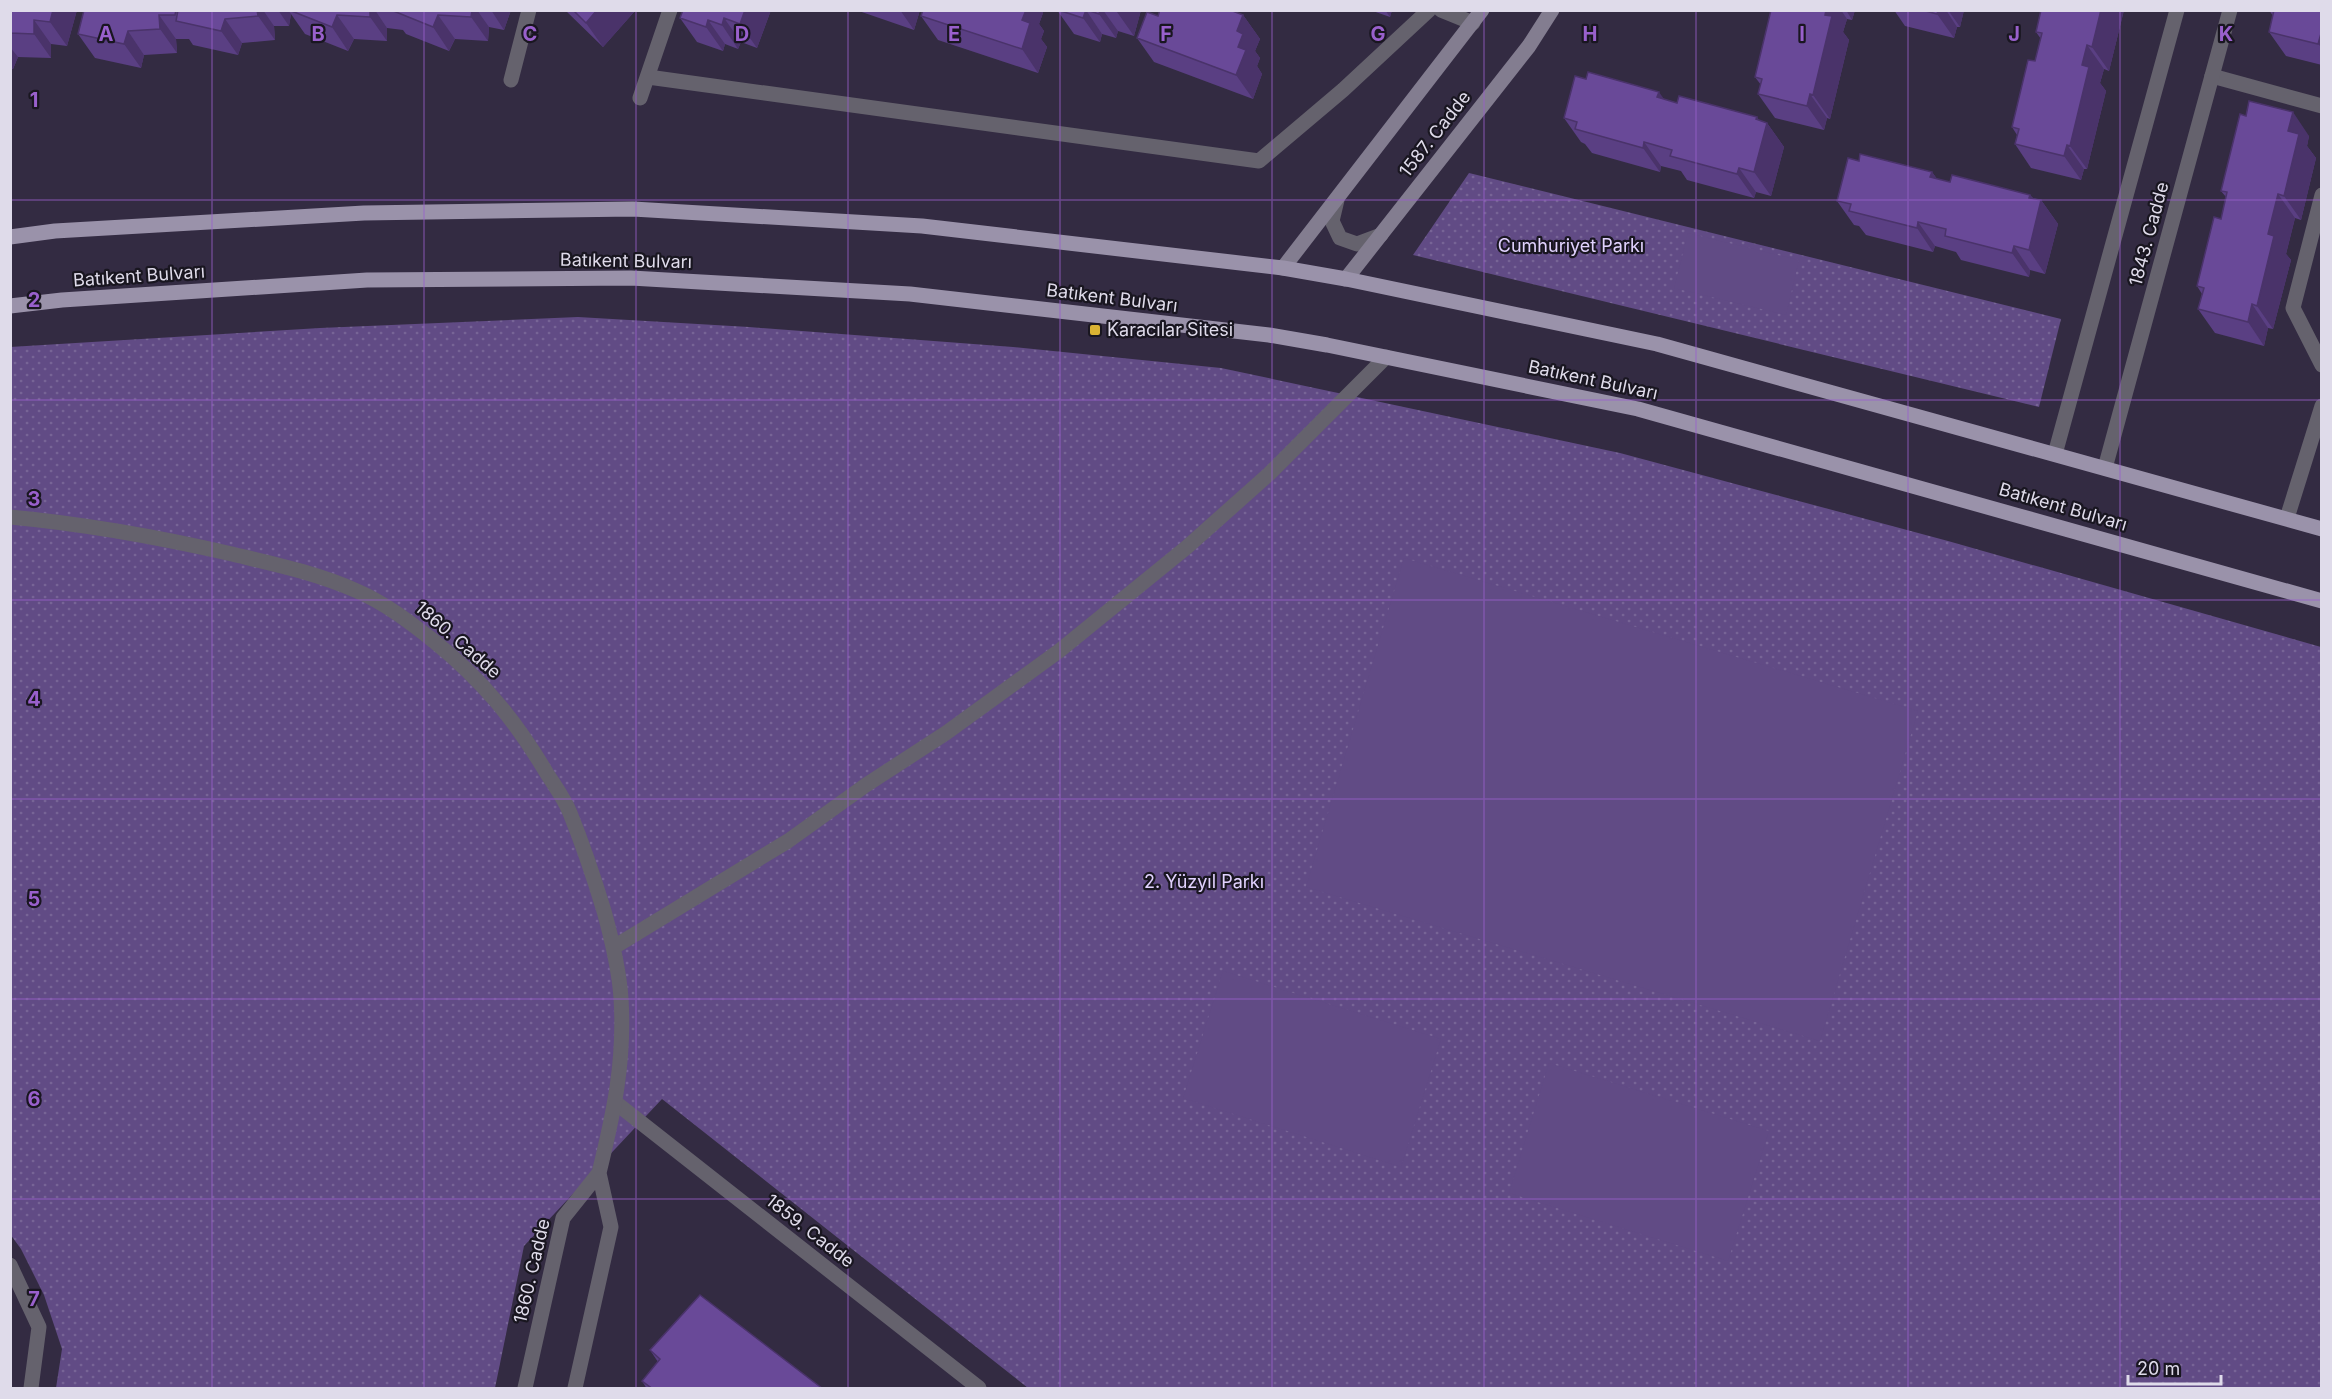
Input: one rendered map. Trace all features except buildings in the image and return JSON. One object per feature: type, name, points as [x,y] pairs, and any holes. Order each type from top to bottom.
[{"type":"main road","name":"1587. Cadde","points":[[1346,279],[1528,46],[1552,10]]},
{"type":"main road","name":"1587. Cadde","points":[[1283,268],[1478,17]]},
{"type":"main road","points":[[10,237],[55,231],[364,213],[633,209],[922,226],[1283,268],[1658,344],[2322,529]]},
{"type":"main road","name":"Batıkent Bulvarı","points":[[10,306],[62,300],[367,280],[631,278],[910,294],[1269,335],[1638,409],[2322,601]]},
{"type":"street","points":[[511,80],[529,10]]},
{"type":"street","points":[[640,98],[670,10]]},
{"type":"street","points":[[648,77],[1259,161],[1343,90],[1429,10]]},
{"type":"street","points":[[1441,10],[1478,17]]},
{"type":"street","name":"1843. Cadde","points":[[2055,454],[2177,10]]},
{"type":"street","name":"1843. Cadde","points":[[2105,468],[2230,10]]},
{"type":"street","points":[[2212,76],[2322,106]]},
{"type":"street","points":[[2322,195],[2293,308],[2322,365]]},
{"type":"street","points":[[1337,200],[1332,221],[1340,238],[1357,244],[1381,235]]},
{"type":"street","points":[[614,947],[788,841],[866,785],[946,733],[1059,651],[1187,547],[1269,474],[1386,357]]},
{"type":"street","points":[[2287,518],[2322,406]]},
{"type":"street","name":"1860. Cadde","points":[[10,517],[67,522],[268,562],[316,575],[358,591],[389,608],[422,631],[461,663],[495,698],[527,739],[569,810],[595,881],[614,947],[621,996],[622,1049],[616,1103],[599,1173],[563,1218],[525,1389]]},
{"type":"street","name":"1859. Cadde","points":[[616,1103],[980,1389]]},
{"type":"street","name":"1860. Cadde","points":[[575,1389],[611,1227],[599,1173]]},
{"type":"street","points":[[10,1265],[39,1327],[31,1389]]},
{"type":"green space","name":"Cumhuriyet Parkı","points":[[1469,173],[2061,319],[2039,407],[1413,255]]},
{"type":"green space","points":[[1688,233],[1799,260],[1786,315],[1674,288]]},
{"type":"green space","name":"2. Yüzyıl Parkı","points":[[578,317],[1013,347],[1221,368],[1620,453],[1948,541],[2321,647],[2321,1388],[1028,1388],[662,1099],[524,1246],[495,1388],[56,1388],[62,1349],[44,1295],[21,1249],[10,1234],[10,347],[320,328]]},
{"type":"green space","points":[[1404,558],[1918,711],[1820,1041],[1306,887]]},
{"type":"green space","points":[[1223,971],[1441,1039],[1401,1167],[1183,1098]]},
{"type":"green space","points":[[1549,1063],[1769,1131],[1728,1261],[1509,1193]]},
{"type":"place","name":"Karacılar Sitesi","points":[[1095,330]]}]
